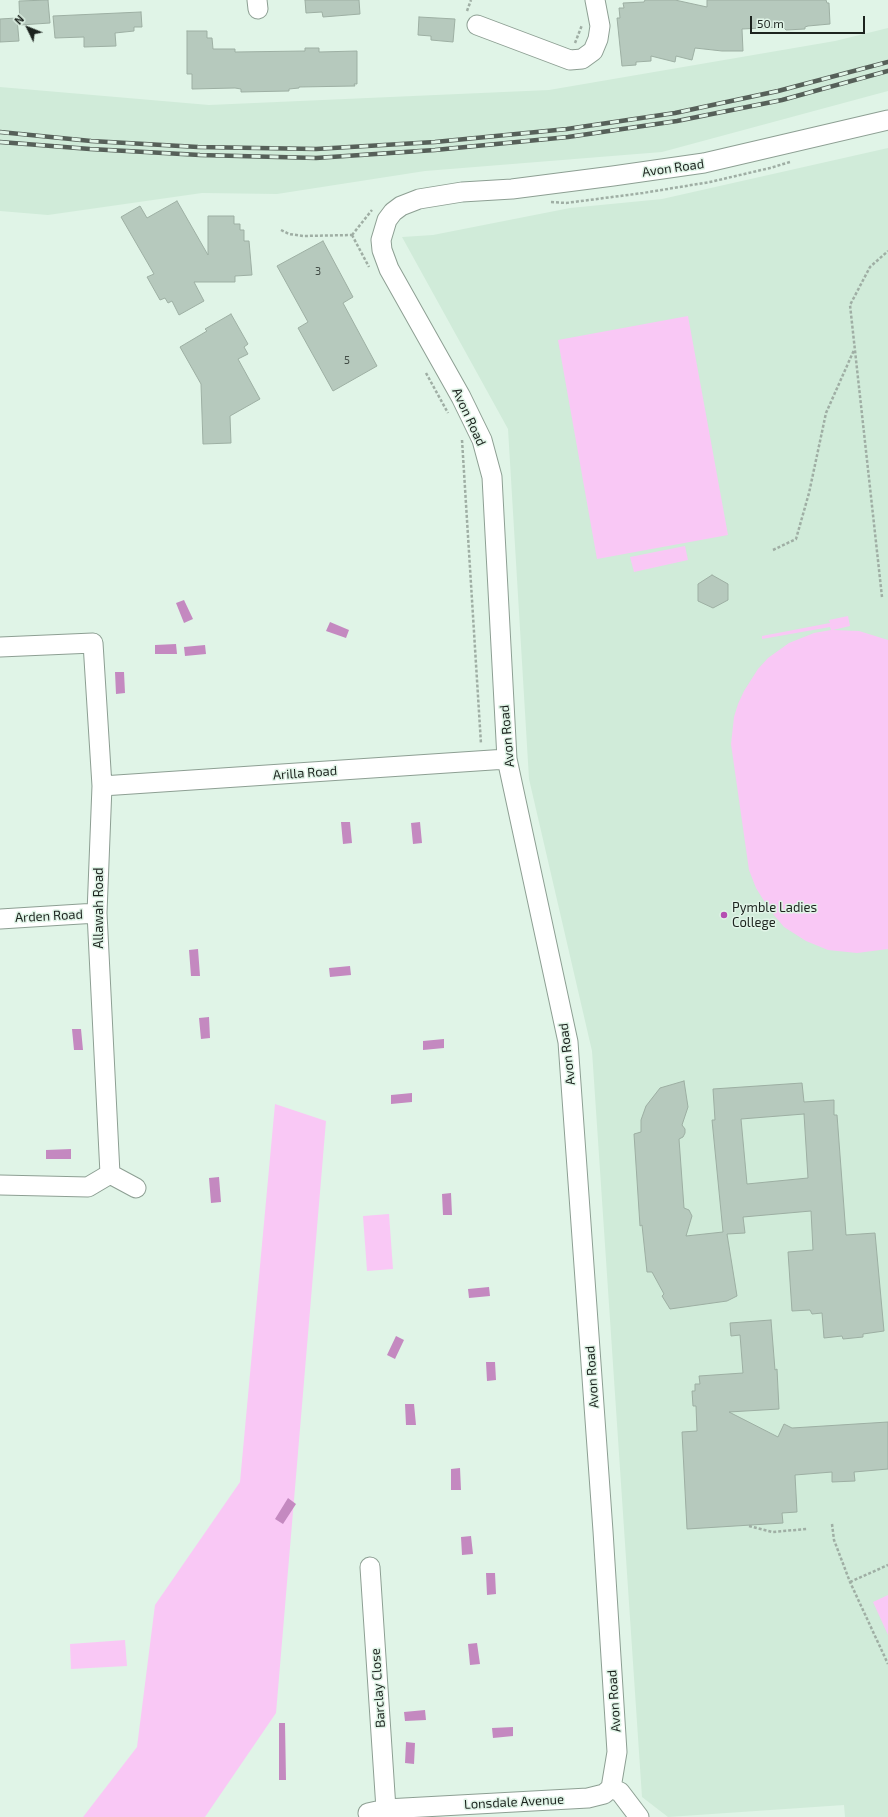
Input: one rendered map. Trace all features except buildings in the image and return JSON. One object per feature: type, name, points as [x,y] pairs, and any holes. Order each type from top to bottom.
[{"type":"street","points":[[477,25],[570,60],[582,59],[593,51],[598,39],[600,26],[595,0]]},
{"type":"street","name":"Avon Road","points":[[611,1788],[617,1752],[602,1516],[568,1042],[507,759],[492,477],[482,440],[461,397],[385,260],[381,240],[387,220],[392,212],[401,206],[419,199],[462,192],[512,189],[704,163],[888,120]]},
{"type":"street","name":"Allawah Road","points":[[0,648],[93,643],[102,786],[97,913],[110,1174]]},
{"type":"street","name":"Arilla Road","points":[[102,786],[507,759]]},
{"type":"street","name":"Arden Road","points":[[0,919],[97,913]]},
{"type":"street","points":[[0,1185],[88,1187],[110,1174],[136,1188]]},
{"type":"street","name":"Barclay Close","points":[[370,1567],[377,1811]]},
{"type":"street","points":[[611,1788],[620,1792],[639,1817]]},
{"type":"street","name":"Lonsdale Avenue","points":[[377,1811],[588,1798],[604,1794],[611,1788]]},
{"type":"path","points":[[281,230],[289,234],[303,236],[352,235],[370,270]]},
{"type":"path","points":[[882,597],[850,305],[870,268],[888,251]]},
{"type":"path","points":[[772,550],[796,539],[809,493],[826,413],[855,350]]},
{"type":"path","points":[[424,370],[450,416]]},
{"type":"path","points":[[462,438],[481,750]]},
{"type":"path","points":[[832,1524],[834,1540],[850,1582],[888,1664]]},
{"type":"path","points":[[749,1526],[772,1532],[806,1529]]},
{"type":"path","points":[[850,1582],[888,1565]]},
{"type":"shaded area","points":[[888,28],[888,91],[662,152],[425,171],[277,194],[202,193],[48,215],[0,211],[0,87],[209,105],[549,90],[835,41]]},
{"type":"shaded area","name":"Pymble Ladies College","points":[[888,148],[888,1817],[845,1817],[844,1805],[668,1817],[642,1797],[592,1051],[529,779],[508,429],[402,237],[433,235],[570,208],[662,199]]},
{"type":"shaded area","points":[[688,316],[728,535],[597,559],[558,340]]},
{"type":"shaded area","points":[[685,546],[688,560],[634,572],[630,557]]},
{"type":"shaded area","points":[[184,600],[193,619],[184,623],[176,603]]},
{"type":"shaded area","points":[[848,616],[850,626],[833,630],[859,631],[888,640],[888,949],[857,953],[828,950],[806,941],[784,927],[769,909],[756,888],[749,870],[731,744],[734,717],[738,704],[744,691],[758,669],[768,658],[789,643],[814,633],[831,630],[830,627],[762,639],[762,636],[830,623],[829,620]]},
{"type":"shaded area","points":[[330,622],[349,630],[346,638],[326,631]]},
{"type":"shaded area","points":[[176,644],[177,654],[155,654],[155,645]]},
{"type":"shaded area","points":[[205,645],[206,654],[185,656],[184,647]]},
{"type":"shaded area","points":[[115,672],[124,672],[125,693],[116,694]]},
{"type":"shaded area","points":[[341,822],[350,822],[352,843],[343,844]]},
{"type":"shaded area","points":[[420,822],[422,843],[413,844],[411,823]]},
{"type":"shaded area","points":[[198,949],[200,976],[191,976],[189,950]]},
{"type":"shaded area","points":[[350,966],[351,975],[330,977],[329,968]]},
{"type":"shaded area","points":[[209,1017],[210,1038],[201,1039],[199,1018]]},
{"type":"shaded area","points":[[72,1029],[81,1029],[83,1050],[74,1050]]},
{"type":"shaded area","points":[[444,1039],[444,1048],[423,1050],[423,1041]]},
{"type":"shaded area","points":[[412,1093],[412,1102],[391,1104],[391,1095]]},
{"type":"shaded area","points":[[275,1104],[326,1121],[276,1713],[205,1817],[83,1817],[137,1747],[155,1605],[240,1482]]},
{"type":"shaded area","points":[[71,1149],[71,1159],[46,1159],[46,1150]]},
{"type":"shaded area","points":[[219,1177],[221,1202],[211,1203],[209,1178]]},
{"type":"shaded area","points":[[451,1193],[452,1215],[443,1215],[442,1194]]},
{"type":"shaded area","points":[[389,1214],[393,1269],[367,1271],[363,1216]]},
{"type":"shaded area","points":[[489,1287],[490,1296],[469,1298],[468,1289]]},
{"type":"shaded area","points":[[396,1336],[404,1340],[395,1359],[387,1355]]},
{"type":"shaded area","points":[[486,1362],[495,1362],[496,1380],[487,1381]]},
{"type":"shaded area","points":[[405,1404],[414,1404],[416,1425],[406,1425]]},
{"type":"shaded area","points":[[460,1468],[461,1490],[451,1490],[451,1469]]},
{"type":"shaded area","points":[[288,1498],[296,1504],[283,1524],[275,1519]]},
{"type":"shaded area","points":[[471,1536],[473,1554],[462,1555],[461,1537]]},
{"type":"shaded area","points":[[486,1573],[495,1573],[496,1594],[487,1595]]},
{"type":"shaded area","points":[[888,1595],[888,1635],[873,1602]]},
{"type":"shaded area","points":[[125,1640],[127,1666],[71,1669],[70,1644]]},
{"type":"shaded area","points":[[477,1643],[480,1664],[470,1665],[468,1644]]},
{"type":"shaded area","points":[[425,1710],[426,1720],[405,1721],[404,1712]]},
{"type":"shaded area","points":[[279,1723],[285,1723],[286,1780],[279,1780]]},
{"type":"shaded area","points":[[513,1727],[513,1736],[493,1738],[492,1728]]},
{"type":"shaded area","points":[[406,1742],[415,1743],[414,1764],[405,1763]]},
{"type":"railway","points":[[0,132],[91,141],[198,147],[316,149],[435,142],[567,129],[675,113],[778,91],[888,62]]},
{"type":"railway","points":[[0,142],[200,155],[316,158],[435,150],[568,137],[677,121],[782,100],[888,71]]},
{"type":"place","name":"Pymble Ladies College","points":[[724,915]]}]
